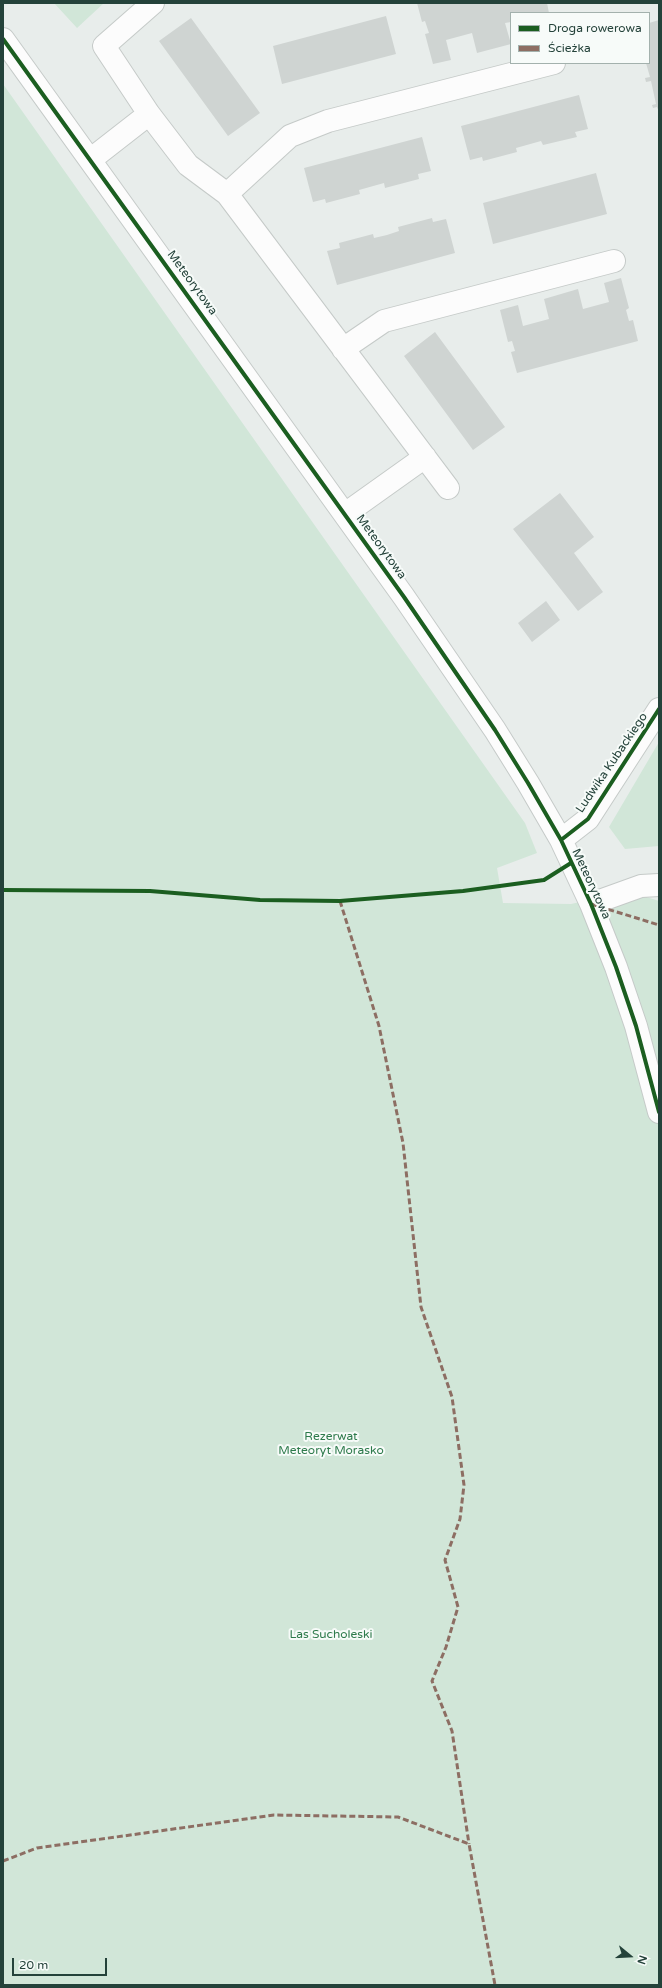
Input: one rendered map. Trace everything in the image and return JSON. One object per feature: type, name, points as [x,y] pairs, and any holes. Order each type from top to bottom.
[{"type":"street","points":[[153,3],[104,46],[149,114],[188,165],[227,194],[448,488]]},
{"type":"street","name":"Meteorytowa","points":[[3,39],[348,513],[495,730],[560,840],[591,904],[616,967],[636,1026],[659,1112]]},
{"type":"street","points":[[227,194],[290,136],[328,121],[550,64]]},
{"type":"street","points":[[90,160],[149,114]]},
{"type":"street","points":[[343,349],[384,322],[614,261]]},
{"type":"street","points":[[348,513],[425,457]]},
{"type":"street","name":"Ludwika Kubackiego","points":[[560,840],[588,818],[659,710]]},
{"type":"street","points":[[591,904],[641,886],[659,885]]},
{"type":"green space","points":[[54,3],[104,3],[77,28]]},
{"type":"green space","name":"Las Sucholeski","points":[[3,84],[525,823],[537,853],[497,868],[503,903],[571,904],[628,891],[659,901],[659,1985],[3,1985]]},
{"type":"green space","points":[[659,742],[659,846],[625,849],[609,827]]},
{"type":"building","points":[[417,3],[547,3],[549,12],[510,12],[510,22],[505,23],[510,44],[477,53],[472,33],[446,40],[451,60],[433,64],[425,34],[429,33],[425,21],[422,22]]},
{"type":"building","points":[[386,16],[396,54],[282,84],[273,46]]},
{"type":"building","points":[[191,18],[260,113],[228,136],[159,41]]},
{"type":"building","points":[[659,20],[659,112],[657,107],[653,108],[652,105],[656,104],[651,81],[646,82],[645,78],[650,77],[646,64],[650,64],[650,23]]},
{"type":"building","points":[[579,95],[588,129],[575,132],[577,137],[543,145],[541,141],[516,148],[517,152],[483,161],[482,157],[470,160],[461,126]]},
{"type":"building","points":[[422,137],[431,171],[418,174],[419,179],[385,188],[384,183],[359,190],[360,194],[326,203],[325,199],[313,202],[304,168]]},
{"type":"building","points":[[596,173],[607,214],[493,244],[483,203]]},
{"type":"building","points":[[432,218],[433,222],[446,219],[455,253],[337,285],[327,251],[340,248],[339,243],[373,234],[374,238],[387,235],[399,231],[398,227]]},
{"type":"building","points":[[621,278],[629,308],[626,310],[629,321],[633,320],[638,341],[517,373],[511,352],[515,351],[512,341],[508,342],[500,310],[518,305],[523,326],[549,319],[544,299],[578,289],[583,309],[609,302],[604,283]]},
{"type":"building","points":[[435,332],[505,427],[473,450],[404,356]]},
{"type":"building","points":[[560,493],[594,537],[574,553],[603,592],[578,611],[513,529]]},
{"type":"building","points":[[546,601],[560,620],[532,642],[518,623]]},
{"type":"marked path","points":[[340,901],[379,1026],[403,1143],[421,1307],[452,1397],[464,1485],[460,1519],[445,1560],[458,1607],[446,1647],[432,1681],[452,1731],[469,1844]]},
{"type":"marked path","points":[[591,904],[659,925]]},
{"type":"marked path","points":[[3,1861],[37,1848],[274,1815],[398,1817],[469,1844],[495,1985]]},
{"type":"cycle path","points":[[3,39],[404,597],[495,730],[528,783],[561,840],[591,904],[616,967],[636,1026],[659,1112]]},
{"type":"cycle path","points":[[561,840],[588,819],[659,709]]},
{"type":"cycle path","points":[[3,890],[150,891],[260,900],[340,901],[463,891],[544,880],[571,863]]},
{"type":"park label","name":"Rezerwat Meteoryt Morasko","points":[[331,1444]]}]
